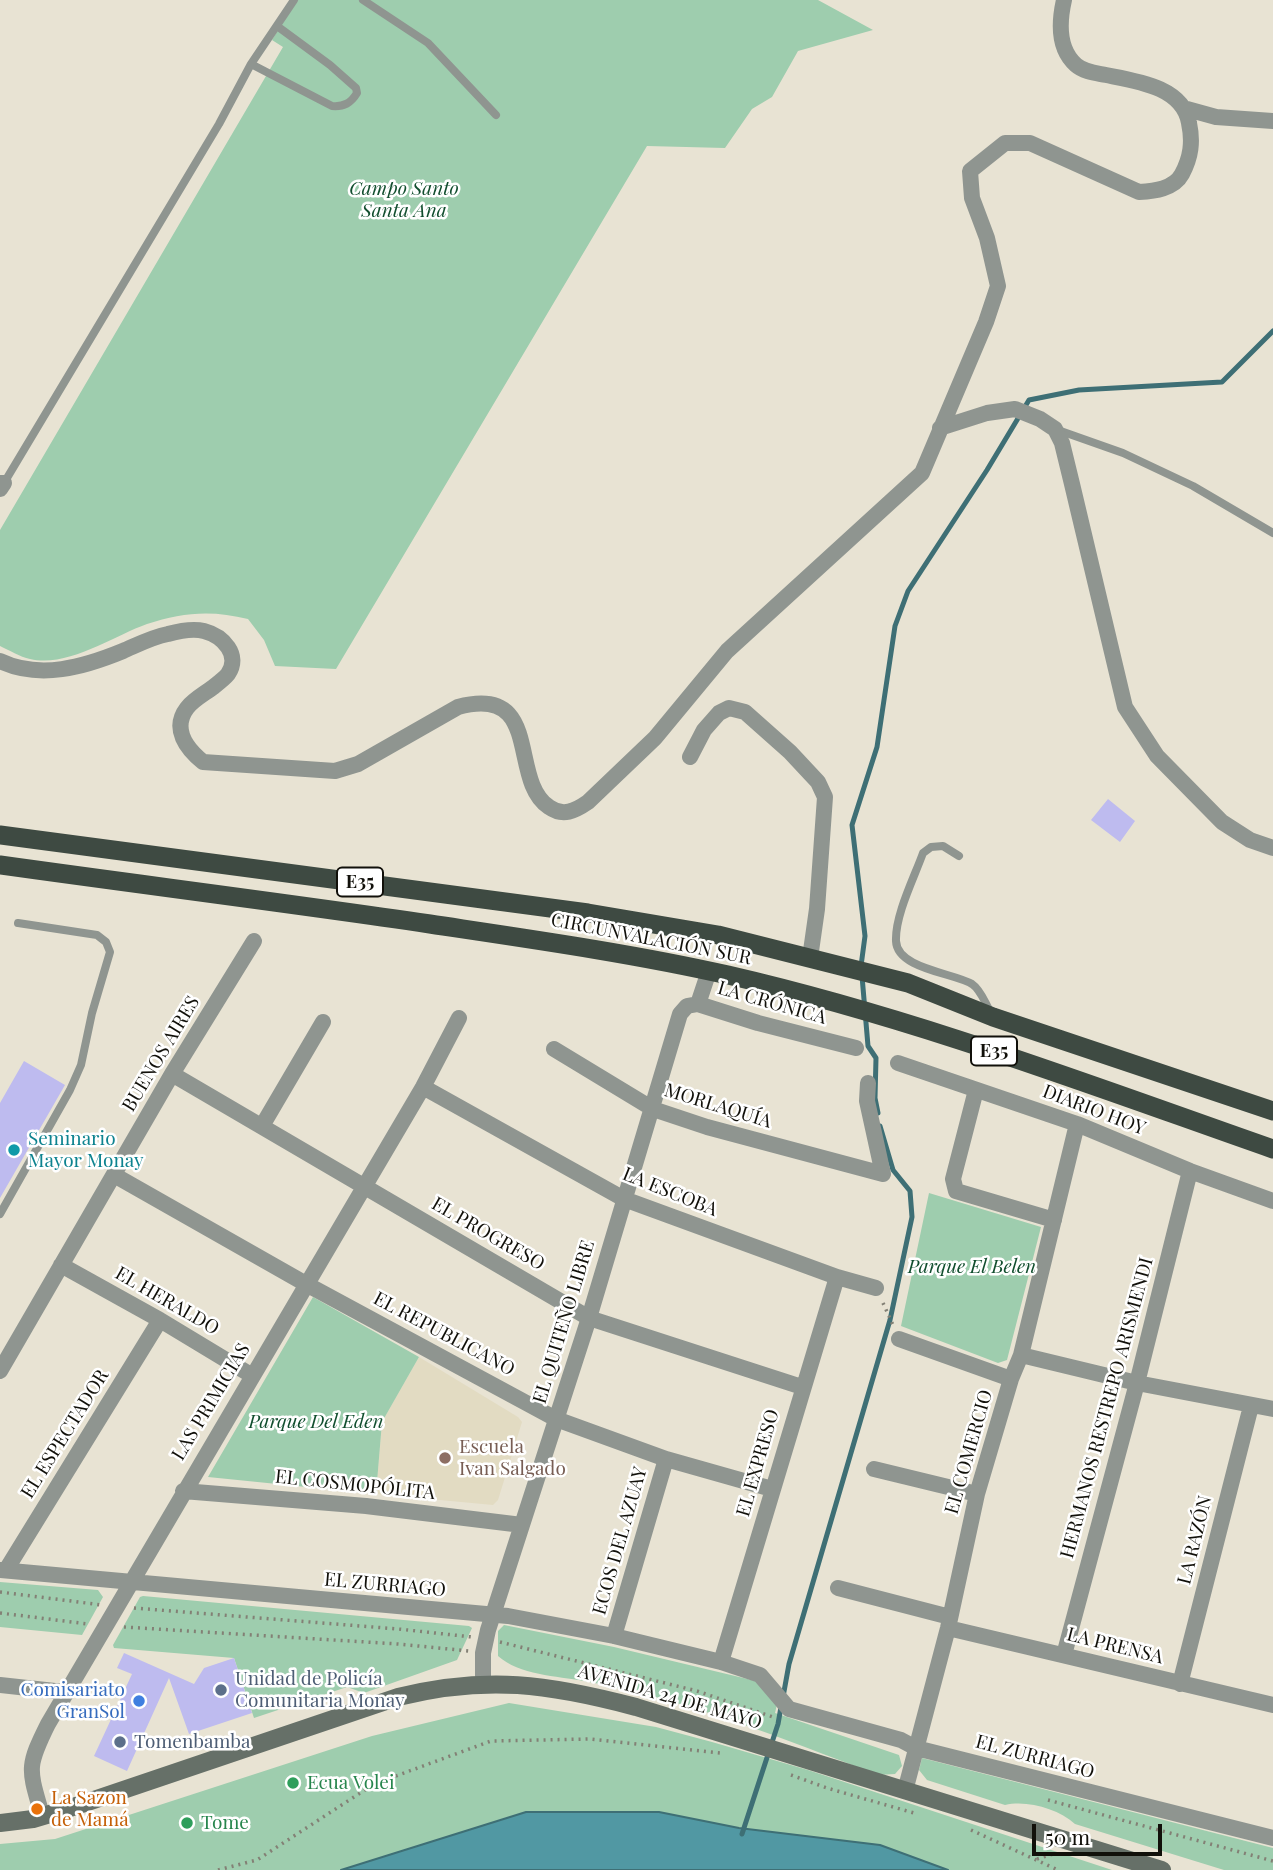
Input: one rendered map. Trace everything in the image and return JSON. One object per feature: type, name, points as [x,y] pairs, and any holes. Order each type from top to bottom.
[{"type":"highway","name":"CIRCUNVALACIÓN SUR","points":[[0,835],[588,913],[718,935],[908,983],[993,1017],[1273,1111]]},
{"type":"highway","name":"CIRCUNVALACIÓN SUR","points":[[0,865],[479,931],[709,971],[882,1015],[956,1038],[1273,1149]]},
{"type":"main road","name":"AVENIDA 24 DE MAYO","points":[[0,1823],[42,1815],[398,1696],[436,1688],[525,1684],[566,1689],[636,1707],[1163,1870]]},
{"type":"street","points":[[1065,0],[1059,23],[1065,50],[1077,66],[1088,72],[1134,81],[1167,92],[1186,109],[1216,117],[1273,121]]},
{"type":"street","points":[[0,661],[17,669],[49,671],[75,667],[161,635],[183,630],[203,631],[218,637],[230,649],[233,662],[227,675],[187,709],[182,720],[180,735],[189,750],[202,762],[335,771],[358,764],[458,707],[484,704],[500,709],[515,722],[522,737],[536,795],[553,811],[562,813],[576,810],[596,795],[655,738],[727,652],[922,473],[998,286],[987,239],[972,198],[970,171],[1005,143],[1030,143],[1139,192],[1159,191],[1180,178],[1191,155],[1192,137],[1186,109]]},
{"type":"street","points":[[940,428],[988,413],[1016,410],[1040,419],[1055,429],[1065,453],[1125,707],[1157,755],[1222,822],[1250,839],[1273,848]]},
{"type":"street","points":[[690,757],[704,730],[719,713],[729,708],[745,712],[790,752],[818,782],[825,797],[817,909],[810,958]]},
{"type":"street","name":"BUENOS AIRES","points":[[0,1371],[172,1074],[254,941]]},
{"type":"street","points":[[698,1004],[709,971]]},
{"type":"street","name":"LA CRÓNICA","points":[[680,1014],[687,1006],[698,1004],[758,1023],[856,1048]]},
{"type":"street","name":"EL QUITEÑO LIBRE","points":[[483,1684],[484,1646],[589,1318],[680,1014]]},
{"type":"street","name":"LAS PRIMICIAS","points":[[42,1815],[31,1777],[31,1761],[64,1692],[423,1087],[459,1018]]},
{"type":"street","points":[[262,1126],[323,1023]]},
{"type":"street","name":"MORLAQUÍA","points":[[554,1049],[653,1109],[707,1127],[883,1174],[867,1101],[868,1083]]},
{"type":"street","name":"DIARIO HOY","points":[[898,1063],[1077,1124],[1189,1171],[1273,1201]]},
{"type":"street","name":"EL PROGRESO","points":[[172,1074],[589,1318],[802,1387]]},
{"type":"street","name":"LA ESCOBA","points":[[423,1087],[624,1199],[837,1277],[876,1288]]},
{"type":"street","points":[[976,1090],[953,1179],[956,1191],[1054,1220]]},
{"type":"street","name":"EL COMERCIO","points":[[905,1791],[949,1623],[978,1494],[1011,1379],[1021,1355],[1077,1124]]},
{"type":"street","name":"HERMANOS RESTREPO ARISMENDI","points":[[1064,1655],[1137,1383],[1189,1171]]},
{"type":"street","name":"EL REPUBLICANO","points":[[114,1175],[306,1284],[556,1419],[666,1459],[772,1489]]},
{"type":"street","name":"EL HERALDO","points":[[61,1265],[251,1375]]},
{"type":"street","name":"EL EXPRESO","points":[[721,1662],[837,1277]]},
{"type":"street","name":"EL ESPECTADOR","points":[[3,1570],[160,1320]]},
{"type":"street","points":[[899,1339],[1011,1379]]},
{"type":"street","points":[[1021,1355],[1137,1383],[1273,1409]]},
{"type":"street","name":"LA RAZÓN","points":[[1180,1684],[1251,1406]]},
{"type":"street","name":"ECOS DEL AZUAY","points":[[614,1636],[666,1459]]},
{"type":"street","points":[[874,1469],[978,1494]]},
{"type":"street","name":"EL COSMOPÓLITA","points":[[183,1491],[366,1506],[522,1525]]},
{"type":"street","name":"EL ZURRIAGO","points":[[3,1570],[509,1616],[614,1636],[721,1662],[760,1675],[789,1709],[901,1740],[916,1748],[1273,1838]]},
{"type":"street","name":"LA PRENSA","points":[[838,1588],[1064,1655],[1273,1704]]},
{"type":"street","points":[[0,1685],[64,1692]]},
{"type":"lane","points":[[1,485],[219,124],[251,64],[294,0]]},
{"type":"lane","points":[[363,0],[428,43],[496,115]]},
{"type":"lane","points":[[251,64],[332,106],[341,107],[354,99],[356,88],[277,26]]},
{"type":"lane","points":[[1055,429],[1123,453],[1193,486],[1273,533]]},
{"type":"lane","points":[[959,856],[943,846],[923,853],[898,921],[896,942],[898,951],[907,959],[972,985],[993,1017]]},
{"type":"lane","points":[[0,1214],[70,1090],[81,1065],[92,1013],[110,951],[106,942],[97,935],[18,923]]},
{"type":"path","points":[[876,1288],[899,1339]]},
{"type":"path","points":[[0,1592],[116,1606],[398,1629],[697,1691],[774,1717]]},
{"type":"path","points":[[0,1614],[104,1626],[398,1644],[484,1646]]},
{"type":"path","points":[[218,1870],[257,1860],[374,1784],[491,1741],[590,1739],[721,1753]]},
{"type":"path","points":[[782,1772],[827,1788],[923,1815]]},
{"type":"path","points":[[1046,1800],[1273,1861]]},
{"type":"path","points":[[962,1826],[1058,1870]]},
{"type":"shaded area","name":"Escuela Ivan Salgado","points":[[419,1357],[522,1422],[498,1500],[493,1505],[376,1494],[382,1422]]},
{"type":"green space","name":"Campo Santo Santa Ana","points":[[296,0],[818,0],[873,30],[798,51],[772,97],[752,109],[725,148],[647,146],[336,669],[275,666],[264,640],[248,619],[210,613],[160,620],[60,659],[45,661],[18,655],[0,646],[0,530],[283,47],[272,40]]},
{"type":"green space","name":"Parque El Belen","points":[[929,1193],[1041,1227],[1007,1360],[998,1363],[901,1326]]},
{"type":"green space","name":"Parque Del Eden","points":[[313,1297],[419,1357],[382,1422],[376,1494],[208,1477]]},
{"type":"green space","points":[[0,1582],[98,1590],[103,1597],[82,1635],[0,1627]]},
{"type":"green space","points":[[143,1596],[472,1628],[457,1660],[364,1693],[347,1687],[254,1718],[234,1658],[114,1648],[113,1645]]},
{"type":"green space","points":[[504,1625],[614,1647],[781,1687],[775,1713],[899,1755],[902,1766],[895,1774],[878,1775],[696,1709],[622,1689],[539,1674],[516,1667],[498,1656],[498,1631]]},
{"type":"green space","points":[[509,1703],[656,1727],[712,1742],[808,1770],[1112,1870],[948,1870],[880,1845],[739,1828],[659,1812],[525,1812],[341,1870],[0,1870],[0,1844],[55,1839],[372,1736]]},
{"type":"green space","points":[[922,1758],[1273,1848],[1273,1870],[1224,1870],[1075,1824],[1042,1807],[1005,1805],[927,1780],[919,1770]]},
{"type":"water","points":[[526,1812],[659,1812],[739,1828],[880,1845],[948,1870],[341,1870]]},
{"type":"building","points":[[1108,799],[1135,821],[1120,842],[1091,820]]},
{"type":"building","name":"Seminario Mayor Monay","points":[[24,1061],[65,1085],[0,1198],[0,1103]]},
{"type":"building","points":[[124,1653],[194,1684],[204,1668],[234,1658],[252,1713],[189,1734],[169,1678],[127,1771],[94,1756],[132,1674],[117,1668]]},
{"type":"waterway","points":[[861,966],[865,936],[852,825],[877,747],[895,626],[908,591],[1029,400],[1079,390],[1222,382],[1273,331]]},
{"type":"waterway","points":[[862,976],[868,1046],[876,1058],[875,1098],[878,1113]]},
{"type":"waterway","points":[[783,1697],[789,1664],[890,1320],[912,1217],[910,1191],[893,1170],[880,1126]]},
{"type":"waterway","points":[[742,1834],[778,1724],[781,1707]]},
{"type":"place","name":"Seminario Mayor Monay","points":[[14,1150]]},
{"type":"place","name":"Escuela Ivan Salgado","points":[[445,1458]]},
{"type":"place","name":"Unidad de Policía Comunitaria Monay","points":[[221,1690]]},
{"type":"place","name":"Comisariato GranSol","points":[[139,1701]]},
{"type":"place","name":"Tomenbamba","points":[[120,1742]]},
{"type":"place","name":"Ecua Volei","points":[[293,1783]]},
{"type":"place","name":"La Sazon de Mamá","points":[[37,1809]]},
{"type":"place","name":"Tome","points":[[187,1823]]}]
